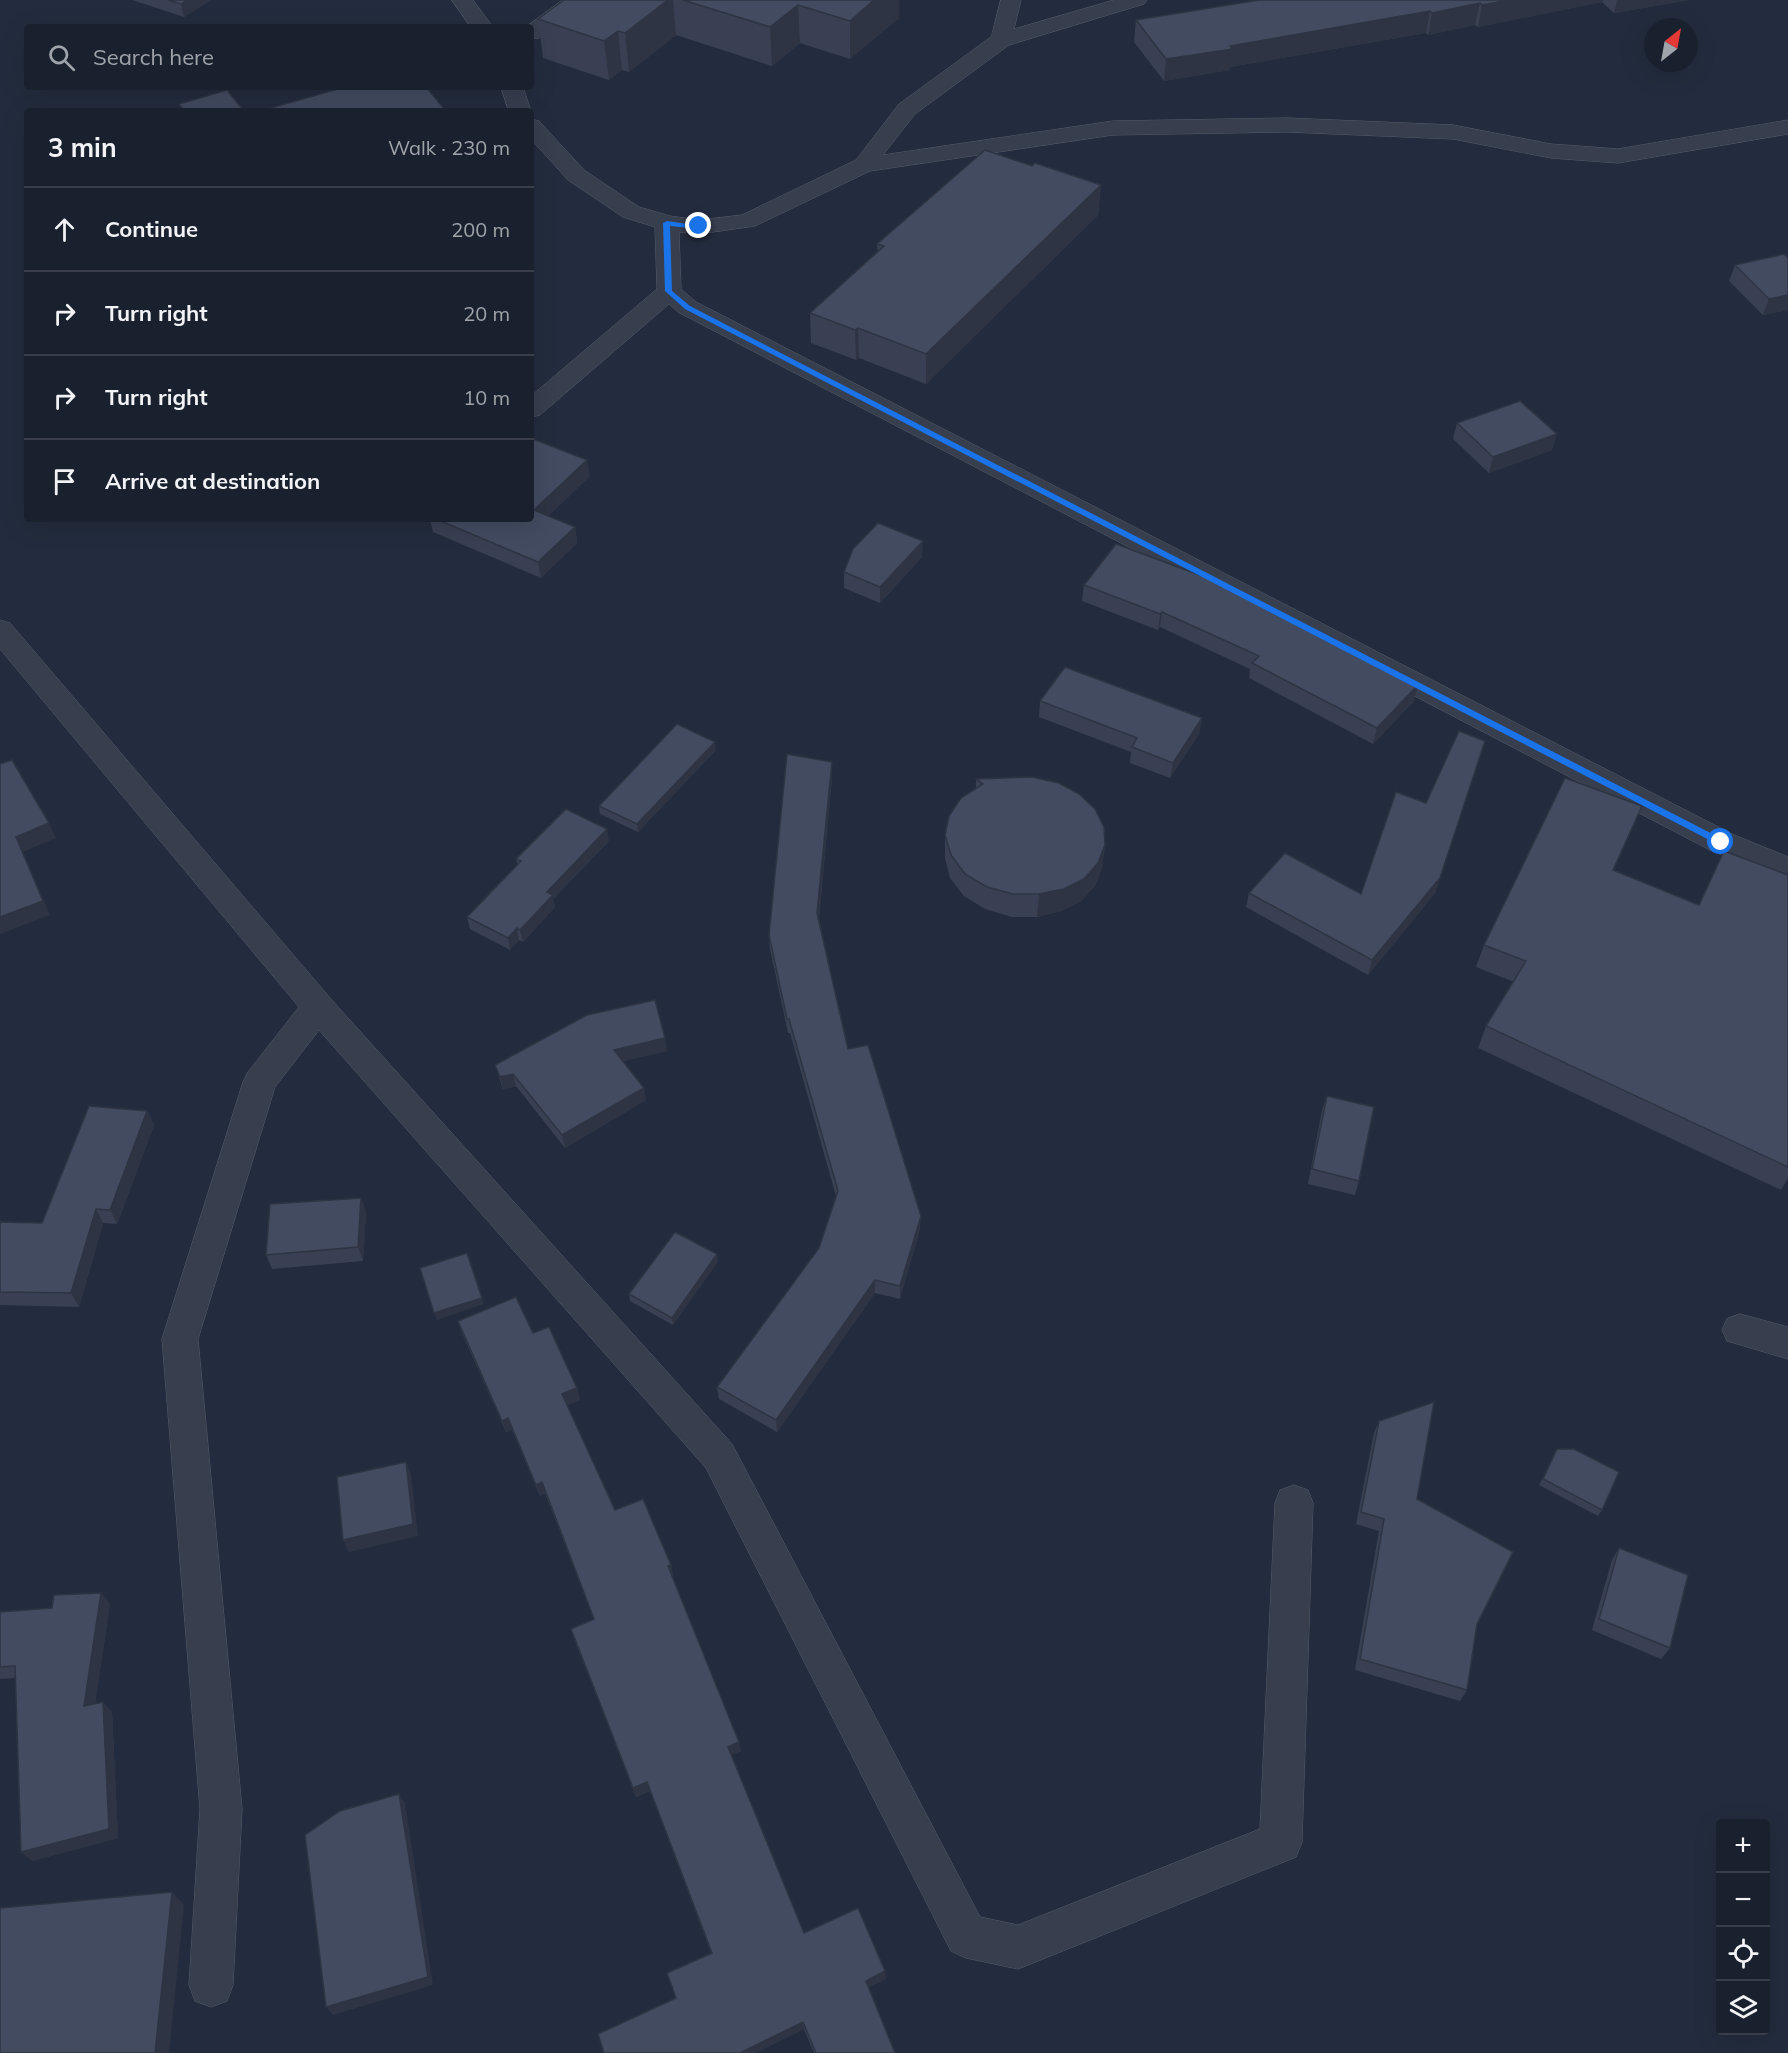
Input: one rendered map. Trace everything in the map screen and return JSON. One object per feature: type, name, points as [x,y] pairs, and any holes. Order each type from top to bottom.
[{"type":"street","points":[[462,0],[480,24]]},
{"type":"street","points":[[534,31],[577,0]]},
{"type":"street","points":[[1001,40],[1011,0]]},
{"type":"street","points":[[864,165],[907,109],[1001,40],[1137,0]]},
{"type":"street","points":[[513,90],[519,108]]},
{"type":"street","points":[[534,129],[576,175],[631,212],[667,223],[699,226],[747,221],[864,165],[1113,128],[1287,125],[1453,132],[1551,151],[1618,156],[1788,127]]},
{"type":"street","points":[[667,223],[669,291],[687,307],[1699,831],[1788,870]]},
{"type":"street","points":[[534,406],[669,291]]},
{"type":"street","points":[[0,630],[318,1007],[719,1456],[966,1936],[1018,1947],[1281,1842],[1294,1503]]},
{"type":"street","points":[[211,1985],[221,1809],[180,1339],[260,1083],[318,1007]]},
{"type":"street","points":[[1740,1330],[1788,1343]]},
{"type":"building","points":[[168,0],[187,0],[181,4]]},
{"type":"building","points":[[564,0],[668,0],[625,33],[618,31],[604,41],[538,19]]},
{"type":"building","points":[[683,0],[874,0],[850,21],[798,5],[770,27]]},
{"type":"building","points":[[1259,0],[1510,0],[1482,5],[1480,3],[1432,13],[1430,11],[1230,46],[1233,49],[1166,59],[1136,20]]},
{"type":"building","points":[[227,90],[242,108],[182,108],[179,104]]},
{"type":"building","points":[[334,90],[428,90],[444,108],[271,108]]},
{"type":"building","points":[[985,150],[1032,166],[1035,163],[1101,185],[926,354],[858,328],[855,330],[810,313],[884,246],[877,244]]},
{"type":"building","points":[[1784,254],[1788,258],[1788,295],[1769,299],[1735,265]]},
{"type":"building","points":[[1520,401],[1557,434],[1493,457],[1457,423]]},
{"type":"building","points":[[534,439],[587,460],[534,510]]},
{"type":"building","points":[[534,510],[575,527],[538,562],[443,522],[534,522]]},
{"type":"building","points":[[878,523],[923,541],[880,587],[844,572],[853,549]]},
{"type":"building","points":[[1116,544],[1213,580],[1259,601],[1257,603],[1418,685],[1377,728],[1252,663],[1259,656],[1162,612],[1160,614],[1084,585]]},
{"type":"building","points":[[1065,667],[1202,718],[1173,763],[1132,747],[1137,738],[1040,701]]},
{"type":"building","points":[[677,724],[715,742],[637,824],[599,806]]},
{"type":"building","points":[[1459,731],[1485,741],[1440,878],[1372,960],[1249,893],[1285,853],[1361,894],[1396,792],[1426,803]]},
{"type":"building","points":[[787,754],[832,762],[817,913],[848,1049],[868,1045],[921,1216],[900,1286],[875,1280],[776,1420],[717,1387],[819,1248],[838,1191],[789,1019],[787,1019],[769,935]]},
{"type":"building","points":[[12,760],[49,823],[16,837],[43,901],[0,917],[0,764]]},
{"type":"building","points":[[1032,777],[1059,783],[1079,794],[1095,809],[1104,827],[1105,845],[1098,863],[1084,879],[1064,889],[1039,894],[1013,894],[987,887],[965,874],[951,855],[945,835],[949,816],[961,798],[983,784],[976,779]]},
{"type":"building","points":[[1565,778],[1642,806],[1613,870],[1699,905],[1724,851],[1788,875],[1788,1167],[1486,1026],[1526,961],[1484,945]]},
{"type":"building","points":[[566,809],[607,829],[547,892],[553,895],[520,930],[517,928],[508,938],[467,917],[521,861],[516,859]]},
{"type":"building","points":[[655,1000],[665,1038],[614,1050],[644,1088],[562,1135],[513,1074],[500,1077],[495,1065],[587,1015]]},
{"type":"building","points":[[1327,1096],[1374,1107],[1359,1181],[1312,1169]]},
{"type":"building","points":[[89,1106],[147,1111],[110,1210],[96,1209],[71,1293],[0,1292],[0,1222],[42,1223]]},
{"type":"building","points":[[361,1198],[358,1247],[266,1255],[270,1204]]},
{"type":"building","points":[[675,1232],[717,1254],[672,1318],[629,1294]]},
{"type":"building","points":[[467,1253],[482,1298],[434,1313],[420,1268]]},
{"type":"building","points":[[516,1297],[533,1333],[549,1327],[577,1388],[562,1394],[615,1510],[643,1499],[739,1742],[728,1747],[804,1933],[858,1908],[885,1971],[866,1981],[895,2053],[816,2053],[803,2022],[740,2053],[604,2053],[598,2034],[676,1998],[667,1973],[712,1953],[647,1782],[633,1788],[571,1629],[594,1619],[542,1482],[536,1485],[508,1418],[502,1421],[458,1321]]},
{"type":"building","points":[[1434,1402],[1417,1499],[1513,1552],[1477,1624],[1467,1690],[1360,1659],[1384,1519],[1361,1512],[1379,1421]]},
{"type":"building","points":[[1557,1449],[1574,1449],[1619,1472],[1602,1510],[1543,1479]]},
{"type":"building","points":[[406,1462],[413,1524],[343,1540],[337,1477]]},
{"type":"building","points":[[1619,1548],[1688,1575],[1670,1648],[1599,1619]]},
{"type":"building","points":[[101,1593],[84,1706],[103,1702],[109,1829],[21,1852],[15,1666],[0,1667],[0,1612],[52,1608],[54,1595]]},
{"type":"building","points":[[399,1794],[428,1977],[326,2007],[305,1835],[340,1811]]},
{"type":"building","points":[[172,1892],[155,2053],[0,2053],[0,1908]]},
{"type":"route","points":[[699,226],[667,223],[669,291],[687,307],[1721,842]]}]
